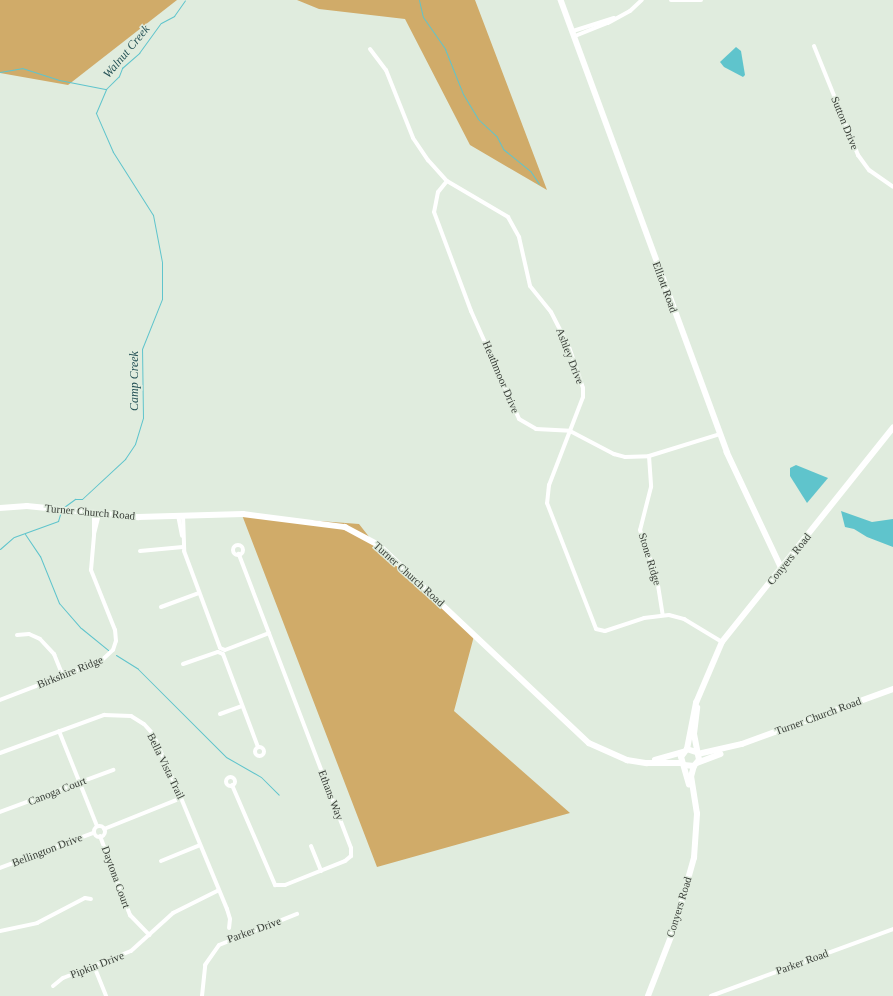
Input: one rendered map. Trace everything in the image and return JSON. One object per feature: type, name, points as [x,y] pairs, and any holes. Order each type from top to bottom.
[{"type":"street","name":"Elliott Road","points":[[561,0],[720,434],[782,569]]},
{"type":"street","points":[[574,33],[615,18],[630,10],[642,0]]},
{"type":"street","points":[[671,0],[701,0]]},
{"type":"street","name":"Sutton Drive","points":[[814,46],[858,155],[869,170],[893,187]]},
{"type":"street","name":"Ashley Drive","points":[[370,49],[386,70],[416,143],[446,181],[508,217],[515,228],[530,286],[559,325],[583,388],[583,397],[549,485],[547,503],[593,624],[596,629],[605,631],[644,618],[663,615],[684,619],[722,642]]},
{"type":"street","name":"Heathmoor Drive","points":[[446,181],[438,192],[434,212],[513,411],[522,422],[536,429],[570,431],[614,454],[649,456],[720,434]]},
{"type":"street","name":"Conyers Road","points":[[696,816],[683,764],[691,718],[722,642],[782,569],[893,428]]},
{"type":"street","name":"Stone Ridge","points":[[649,456],[651,487],[644,508],[640,530],[642,541],[657,578],[663,615]]},
{"type":"street","name":"Turner Church Road","points":[[0,508],[27,506],[138,517],[243,514],[345,527],[371,539],[588,744],[613,756],[644,762],[696,765],[742,744],[893,689]]},
{"type":"street","name":"Birkshire Ridge","points":[[0,700],[104,660],[112,652],[116,643],[115,630],[91,572],[97,514]]},
{"type":"street","points":[[180,515],[183,547],[258,747]]},
{"type":"street","points":[[140,551],[183,547]]},
{"type":"street","name":"Ethans Way","points":[[232,785],[274,884],[283,886],[346,861],[352,850],[239,554]]},
{"type":"street","points":[[161,607],[199,593]]},
{"type":"street","points":[[183,664],[270,633]]},
{"type":"street","points":[[18,635],[31,634],[41,639],[53,653],[63,676]]},
{"type":"street","points":[[218,652],[223,654]]},
{"type":"street","name":"Conyers Road","points":[[648,996],[674,929],[694,858],[696,816],[691,777],[696,765],[697,753],[694,728],[699,696]]},
{"type":"street","points":[[220,714],[242,706]]},
{"type":"street","name":"Bella Vista Trail","points":[[0,753],[104,715],[131,716],[144,724],[153,734],[181,798],[230,919],[229,928]]},
{"type":"street","points":[[60,731],[96,826],[93,833],[100,836],[104,829],[181,798]]},
{"type":"street","name":"Turner Church Road","points":[[697,753],[742,744]]},
{"type":"street","points":[[685,751],[697,753]]},
{"type":"street","name":"Turner Church Road","points":[[644,762],[685,751]]},
{"type":"street","name":"Canoga Court","points":[[0,812],[113,770]]},
{"type":"street","points":[[96,826],[104,829]]},
{"type":"street","name":"Bellington Drive","points":[[0,868],[93,833]]},
{"type":"street","name":"Daytona Court","points":[[100,836],[130,915],[149,935]]},
{"type":"street","points":[[161,861],[200,845]]},
{"type":"street","points":[[311,846],[321,871]]},
{"type":"street","name":"Pipkin Drive","points":[[53,986],[63,978],[131,952],[173,913],[219,890]]},
{"type":"street","points":[[0,931],[37,922],[84,898],[91,899]]},
{"type":"street","name":"Parker Drive","points":[[202,996],[205,965],[219,945],[297,914]]},
{"type":"street","name":"Parker Road","points":[[711,996],[893,929]]},
{"type":"street","points":[[94,966],[106,996]]},
{"type":"shaded area","points":[[0,0],[177,0],[68,85],[0,73]]},
{"type":"shaded area","points":[[297,0],[475,0],[547,190],[470,145],[405,19],[319,9]]},
{"type":"shaded area","points":[[242,515],[359,524],[381,552],[474,636],[454,711],[570,813],[377,867]]},
{"type":"water","points":[[736,47],[741,51],[745,75],[743,77],[724,67],[720,62]]},
{"type":"water","points":[[796,465],[828,478],[807,503],[790,476],[790,468]]},
{"type":"water","points":[[841,511],[872,522],[893,519],[893,547],[867,537],[854,529],[845,527]]},
{"type":"waterway","name":"Camp Creek","points":[[64,507],[75,499],[82,499],[125,459],[135,444],[143,418],[142,349],[162,299],[162,262],[153,215],[113,152],[96,113],[106,89],[119,76],[122,68],[139,53],[161,23],[174,16],[185,0]]},
{"type":"waterway","points":[[419,0],[423,17],[445,49],[463,94],[478,119],[497,137],[503,149],[531,172],[539,184]]},
{"type":"waterway","name":"Walnut Creek","points":[[0,72],[22,68],[59,80],[105,89]]},
{"type":"waterway","name":"Camp Creek","points":[[0,549],[14,537],[58,521],[61,511]]},
{"type":"waterway","points":[[25,534],[40,556],[59,603],[81,628],[108,650]]},
{"type":"waterway","points":[[116,655],[138,669],[226,757],[261,777],[279,795]]}]
